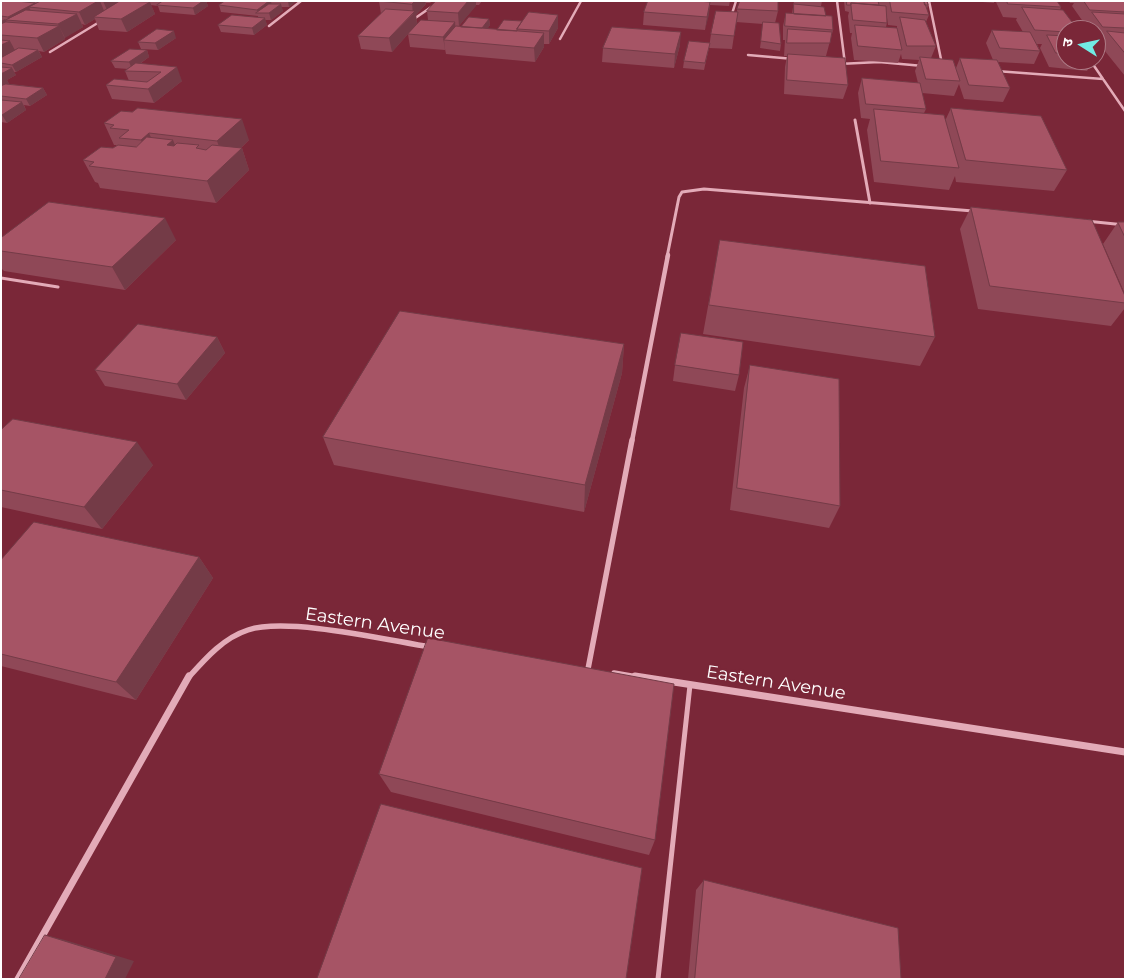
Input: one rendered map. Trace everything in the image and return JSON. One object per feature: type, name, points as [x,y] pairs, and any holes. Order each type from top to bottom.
[{"type":"street","points":[[269,26],[300,1]]},
{"type":"street","points":[[410,22],[440,1]]},
{"type":"street","points":[[560,39],[581,1]]},
{"type":"street","points":[[729,22],[736,1]]},
{"type":"street","points":[[837,1],[845,64]]},
{"type":"street","points":[[929,1],[943,67],[934,66]]},
{"type":"street","points":[[50,52],[109,16]]},
{"type":"street","points":[[748,55],[796,60]]},
{"type":"street","points":[[835,63],[878,62],[924,66]]},
{"type":"street","points":[[989,70],[1103,79]]},
{"type":"street","points":[[1097,70],[1125,111]]},
{"type":"street","points":[[855,120],[870,203]]},
{"type":"street","points":[[588,670],[679,197],[682,192],[704,189],[976,212]]},
{"type":"street","points":[[1082,221],[1125,224]]},
{"type":"street","name":"Eastern Avenue","points":[[18,979],[186,680],[216,647],[250,629],[288,627],[434,647]]},
{"type":"street","points":[[578,668],[597,671]]},
{"type":"street","name":"Eastern Avenue","points":[[607,672],[1125,752]]},
{"type":"lane","points":[[1,278],[58,287]]},
{"type":"lane","points":[[658,979],[690,685]]},
{"type":"building","points":[[41,1],[98,1],[79,12],[29,7]]},
{"type":"building","points":[[120,1],[150,2],[121,19],[94,17]]},
{"type":"building","points":[[163,1],[203,1],[193,8],[157,5]]},
{"type":"building","points":[[225,1],[269,1],[257,10],[219,5]]},
{"type":"building","points":[[379,1],[415,1],[412,4]]},
{"type":"building","points":[[436,1],[468,1],[458,13],[427,11]]},
{"type":"building","points":[[648,1],[710,2],[707,17],[644,12]]},
{"type":"building","points":[[740,1],[778,1],[778,11],[737,9]]},
{"type":"building","points":[[847,1],[878,1],[879,5],[851,3],[851,5],[847,5]]},
{"type":"building","points":[[890,1],[924,1],[929,15],[892,12]]},
{"type":"building","points":[[1007,1],[1057,1],[1061,7],[1008,4]]},
{"type":"building","points":[[1084,1],[1125,1],[1125,12],[1090,10]]},
{"type":"building","points":[[1,2],[35,3],[8,17],[1,16]]},
{"type":"building","points":[[851,3],[886,6],[887,23],[853,20]]},
{"type":"building","points":[[269,4],[281,4],[269,13],[256,13]]},
{"type":"building","points":[[794,4],[824,7],[826,16],[794,14]]},
{"type":"building","points":[[1022,7],[1063,10],[1070,20],[1056,20],[1056,31],[1035,30]]},
{"type":"building","points":[[386,9],[415,11],[389,38],[358,36]]},
{"type":"building","points":[[26,10],[77,14],[58,24],[6,20]]},
{"type":"building","points":[[716,11],[738,12],[734,36],[711,34]]},
{"type":"building","points":[[529,12],[558,15],[549,31],[517,29]]},
{"type":"building","points":[[1092,12],[1125,14],[1125,28],[1106,27],[1106,20],[1098,20]]},
{"type":"building","points":[[786,13],[832,16],[833,30],[785,26]]},
{"type":"building","points":[[232,15],[265,18],[252,28],[218,25]]},
{"type":"building","points":[[469,17],[489,19],[482,28],[461,27]]},
{"type":"building","points":[[900,17],[925,20],[936,46],[907,46]]},
{"type":"building","points":[[421,20],[455,22],[443,37],[408,34]]},
{"type":"building","points":[[504,20],[522,21],[517,31],[497,30]]},
{"type":"building","points":[[6,22],[59,26],[37,38],[1,35],[1,24]]},
{"type":"building","points":[[763,22],[779,23],[781,44],[761,41]]},
{"type":"building","points":[[855,25],[897,28],[902,50],[858,46]]},
{"type":"building","points":[[456,26],[544,33],[534,48],[444,40]]},
{"type":"building","points":[[612,27],[681,32],[675,54],[603,48]]},
{"type":"building","points":[[157,29],[174,31],[155,43],[138,42]]},
{"type":"building","points":[[788,29],[832,32],[830,43],[787,43]]},
{"type":"building","points":[[992,30],[1030,32],[1040,51],[1000,48]]},
{"type":"building","points":[[1107,31],[1125,33],[1125,53]]},
{"type":"building","points":[[1047,35],[1056,35],[1056,53]]},
{"type":"building","points":[[1,40],[10,41],[1,45]]},
{"type":"building","points":[[689,41],[710,43],[705,63],[684,61]]},
{"type":"building","points":[[19,48],[38,50],[12,65],[1,63],[1,58]]},
{"type":"building","points":[[130,49],[147,50],[129,62],[111,61]]},
{"type":"building","points":[[788,54],[845,58],[848,85],[787,80]]},
{"type":"building","points":[[920,57],[953,60],[960,81],[926,79]]},
{"type":"building","points":[[960,58],[997,60],[1010,88],[969,85]]},
{"type":"building","points":[[136,63],[177,67],[148,89],[106,85],[114,79],[147,82],[161,72],[125,71]]},
{"type":"building","points":[[1,67],[12,68],[1,73]]},
{"type":"building","points":[[862,78],[920,83],[926,109],[866,104]]},
{"type":"building","points":[[6,84],[43,88],[26,99],[1,96],[1,86]]},
{"type":"building","points":[[1,100],[22,102],[1,115]]},
{"type":"building","points":[[138,108],[242,119],[217,141],[149,133],[141,140],[119,138],[129,130],[110,128],[114,125],[104,123],[121,111],[132,112]]},
{"type":"building","points":[[951,108],[1041,116],[1067,170],[966,160]]},
{"type":"building","points":[[874,109],[944,115],[959,168],[881,161]]},
{"type":"building","points":[[147,137],[173,140],[167,145],[174,146],[177,143],[199,145],[196,148],[206,150],[212,145],[242,148],[207,181],[89,166],[94,162],[83,160],[101,147],[113,148],[118,145],[136,147]]},
{"type":"building","points":[[49,202],[165,218],[112,267],[1,251],[1,238]]},
{"type":"building","points":[[971,207],[1092,220],[1125,296],[1125,303],[990,286]]},
{"type":"building","points":[[1118,222],[1125,222],[1125,237]]},
{"type":"building","points":[[720,240],[925,266],[935,337],[709,305]]},
{"type":"building","points":[[400,311],[624,344],[585,485],[323,437]]},
{"type":"building","points":[[138,324],[217,337],[177,384],[95,370]]},
{"type":"building","points":[[681,333],[743,342],[739,375],[675,365]]},
{"type":"building","points":[[750,365],[839,379],[840,506],[737,488]]},
{"type":"building","points":[[13,419],[137,442],[84,507],[1,490],[1,430]]},
{"type":"building","points":[[34,522],[199,557],[116,682],[1,654],[1,560]]},
{"type":"building","points":[[428,638],[674,684],[655,840],[379,774]]},
{"type":"building","points":[[381,804],[642,868],[626,979],[317,979]]},
{"type":"building","points":[[704,880],[898,928],[901,979],[695,979]]},
{"type":"building","points":[[45,935],[116,957],[105,979],[19,979]]}]
